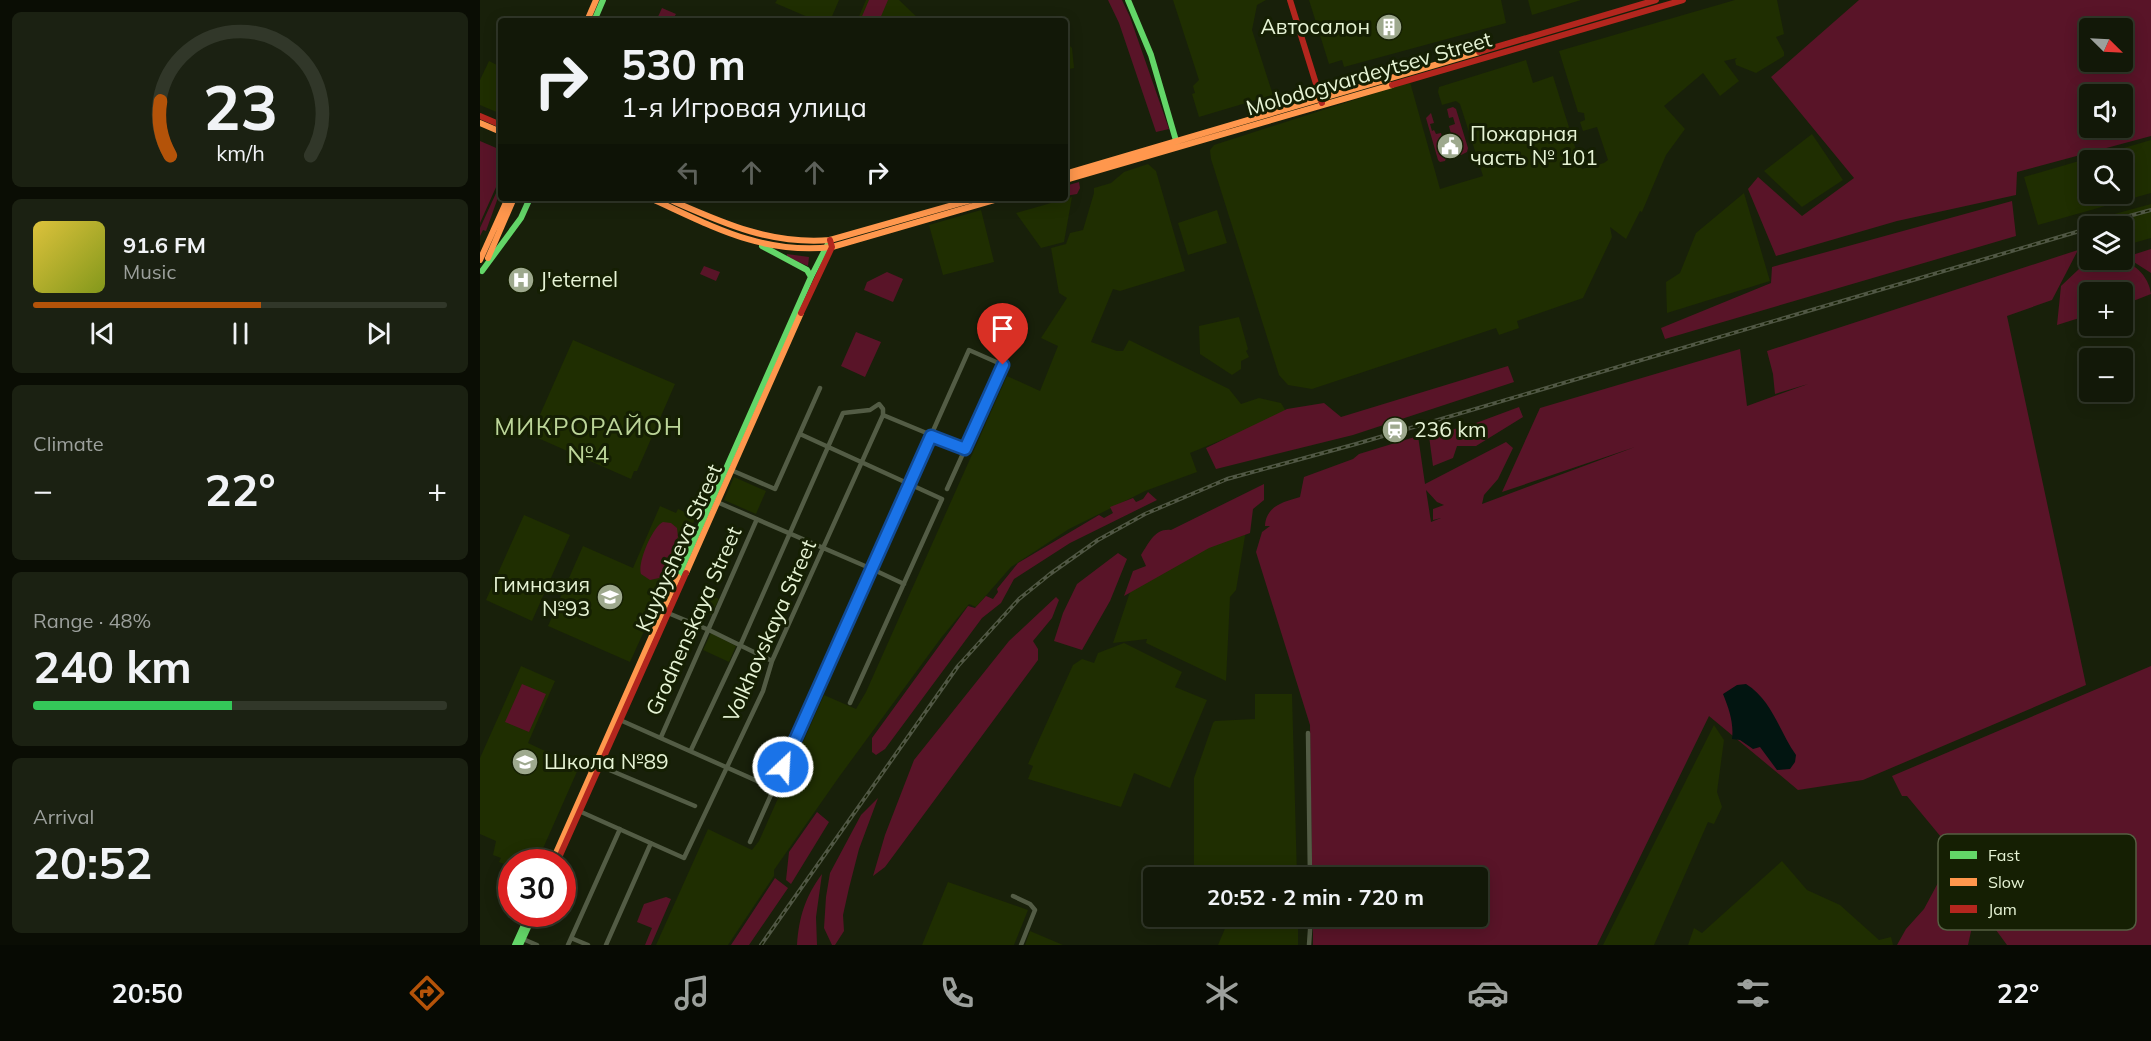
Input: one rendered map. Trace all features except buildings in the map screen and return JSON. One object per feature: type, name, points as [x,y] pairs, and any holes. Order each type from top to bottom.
[{"type":"main road","points":[[588,18],[596,0]]},
{"type":"main road","points":[[595,18],[603,0]]},
{"type":"main road","points":[[1128,0],[1151,56],[1177,145]]},
{"type":"main road","points":[[1290,0],[1322,103]]},
{"type":"main road","name":"Molodogvardeytsev Street","points":[[1525,43],[1656,0]]},
{"type":"main road","name":"Molodogvardeytsev Street","points":[[1068,179],[1447,65],[1683,0]]},
{"type":"main road","points":[[480,116],[498,124]]},
{"type":"main road","points":[[480,123],[498,131]]},
{"type":"main road","name":"Molodogvardeytsev Street","points":[[1068,173],[1153,152]]},
{"type":"main road","points":[[480,260],[507,201]]},
{"type":"main road","points":[[481,273],[513,201]]},
{"type":"main road","points":[[481,273],[521,218],[529,201]]},
{"type":"main road","points":[[657,201],[756,242],[807,270],[811,277]]},
{"type":"main road","points":[[674,201],[759,235],[792,242],[831,244],[987,201]]},
{"type":"main road","points":[[756,242],[793,249],[825,248],[831,244],[968,201]]},
{"type":"main road","name":"Kuybysheva Street","points":[[558,849],[831,244]]},
{"type":"main road","name":"Kuybysheva Street","points":[[784,345],[825,248]]},
{"type":"main road","name":"Kuybysheva Street","points":[[715,501],[731,470],[764,390]]},
{"type":"main road","name":"Kuybysheva Street","points":[[561,849],[577,810]]},
{"type":"main road","points":[[515,945],[520,940]]},
{"type":"street","points":[[750,842],[969,350],[1003,365],[947,489]]},
{"type":"street","points":[[731,470],[775,489],[820,388]]},
{"type":"street","points":[[691,750],[740,646],[843,413],[870,410],[879,404],[883,409],[883,416],[965,449]]},
{"type":"street","name":"Volkhovskaya Street","points":[[651,843],[684,858],[763,691],[772,661],[883,416]]},
{"type":"street","points":[[800,434],[942,499],[850,703]]},
{"type":"street","points":[[715,501],[904,584]]},
{"type":"street","name":"Grodnenskaya Street","points":[[661,737],[757,519]]},
{"type":"street","points":[[665,612],[709,630],[772,661]]},
{"type":"street","points":[[618,718],[773,788]]},
{"type":"street","points":[[1308,733],[1310,867]]},
{"type":"street","points":[[598,765],[695,806]]},
{"type":"street","points":[[577,810],[651,843],[606,945]]},
{"type":"street","points":[[568,945],[620,829]]},
{"type":"street","points":[[1013,896],[1030,904],[1035,910],[1021,945]]},
{"type":"street","points":[[1309,945],[1310,927]]},
{"type":"street","points":[[571,938],[588,945]]},
{"type":"street","points":[[520,940],[537,945]]},
{"type":"shaded area","points":[[777,0],[839,0],[831,18],[810,18],[775,3]]},
{"type":"shaded area","points":[[866,0],[899,0],[918,18],[858,18]]},
{"type":"shaded area","points":[[869,0],[888,0],[880,18],[861,18]]},
{"type":"shaded area","points":[[1108,0],[1122,0],[1169,129],[1156,132],[1119,23]]},
{"type":"shaded area","points":[[1173,0],[1266,0],[1257,5],[1252,30],[1273,95],[1199,117],[1192,94],[1195,93],[1193,86],[1199,80]]},
{"type":"shaded area","points":[[1309,0],[1501,0],[1506,23],[1344,67],[1342,60],[1329,64]]},
{"type":"shaded area","points":[[1528,0],[1581,0],[1532,15]]},
{"type":"shaded area","points":[[1735,0],[1777,0],[1784,34],[1776,37],[1784,56],[1756,73],[1736,65],[1737,58],[1724,61],[1739,81],[1720,96],[1703,73],[1664,106],[1685,129],[1666,155],[1642,212],[1640,211],[1626,239],[1610,227],[1612,237],[1583,298],[1517,321],[1519,328],[1499,335],[1496,328],[1312,389],[1288,385],[1279,375],[1211,159],[1210,150],[1214,145],[1410,82],[1440,189],[1483,176],[1460,104],[1456,101],[1442,105],[1438,92],[1439,87],[1526,60],[1533,83],[1553,76],[1582,169],[1604,163],[1608,160],[1597,127],[1583,131],[1580,122],[1585,120],[1584,113],[1578,112],[1559,51]]},
{"type":"shaded area","points":[[1859,0],[2151,0],[2151,136],[2099,150],[2079,150],[2079,155],[2017,172],[2016,195],[1897,221],[1776,256],[1748,189],[1758,177],[1802,216],[1854,178],[1771,77]]},
{"type":"shaded area","points":[[662,8],[676,14],[674,18],[657,18]]},
{"type":"shaded area","points":[[1068,44],[1072,48],[1074,68],[1068,69]]},
{"type":"shaded area","points":[[489,61],[498,66],[498,113],[480,105],[480,80]]},
{"type":"shaded area","points":[[1453,107],[1456,109],[1468,148],[1467,152],[1461,155],[1456,153],[1449,126],[1455,124],[1453,117],[1449,118],[1447,109]]},
{"type":"shaded area","points":[[1431,113],[1434,123],[1430,124],[1432,131],[1434,130],[1436,134],[1441,133],[1447,155],[1445,161],[1438,160],[1426,118]]},
{"type":"shaded area","points":[[1812,134],[1843,180],[1802,207],[1764,171]]},
{"type":"shaded area","points":[[2151,140],[2151,193],[2133,198],[2133,150],[2117,150]]},
{"type":"shaded area","points":[[480,141],[498,149],[498,183],[480,223]]},
{"type":"shaded area","points":[[2079,161],[2079,204],[2112,204],[2038,225],[2024,177]]},
{"type":"shaded area","points":[[1148,164],[1156,171],[1185,271],[1120,291],[1113,289],[1091,342],[1123,351],[1129,340],[1229,389],[1241,404],[1259,398],[1281,403],[1287,413],[1190,453],[1197,472],[1145,491],[1069,529],[1011,567],[976,607],[969,604],[941,638],[774,870],[774,876],[728,945],[656,945],[708,829],[752,850],[759,841],[824,695],[856,709],[866,692],[1007,376],[1040,391],[1058,346],[1041,338],[1067,298],[1059,293],[1051,248],[1066,244],[1070,233],[1083,230],[1094,188],[1111,183],[1124,172]]},
{"type":"shaded area","points":[[1079,182],[1080,188],[1077,194],[1068,196],[1068,185]]},
{"type":"shaded area","points":[[498,191],[498,198],[486,231],[483,230],[480,236],[480,228]]},
{"type":"shaded area","points":[[1744,193],[1770,281],[1667,313],[1666,282],[1680,273],[1696,233]]},
{"type":"shaded area","points":[[1072,197],[1064,242],[1041,248],[1016,213],[1058,201],[1068,201],[1068,198]]},
{"type":"shaded area","points":[[2012,201],[2016,236],[1665,339],[1661,328],[1771,283],[1772,267]]},
{"type":"shaded area","points":[[2151,204],[2151,238],[2133,243],[2133,216],[2107,216]]},
{"type":"shaded area","points":[[981,210],[994,262],[943,275],[929,225]]},
{"type":"shaded area","points":[[1217,210],[1227,243],[1188,255],[1178,223]]},
{"type":"shaded area","points":[[2151,249],[2151,273],[2133,261],[2133,255]]},
{"type":"shaded area","points":[[2078,250],[2052,300],[2007,316],[2086,685],[1863,780],[1798,790],[1709,716],[1597,945],[1313,945],[1313,927],[1488,927],[1488,867],[1312,867],[1310,725],[1256,552],[1262,532],[1270,526],[1265,526],[1272,509],[1300,497],[1304,477],[1353,459],[1359,454],[1418,436],[1425,484],[1506,442],[1513,448],[1498,479],[1484,495],[1482,504],[1635,447],[1502,492],[1540,408],[1740,349],[1747,406],[1808,384],[1775,394],[1767,351]],"holes":[[[1426,490],[1437,502],[1444,505],[1433,509],[1433,520],[1441,518],[1431,522]]]},
{"type":"shaded area","points":[[787,254],[809,257],[808,266],[787,257]]},
{"type":"shaded area","points":[[704,266],[720,272],[716,281],[700,274]]},
{"type":"shaded area","points":[[2133,266],[2147,281],[2151,294],[2133,301],[2133,282],[2079,282],[2079,318],[2057,325],[2061,286],[2079,269],[2133,270]]},
{"type":"shaded area","points":[[887,272],[903,279],[893,302],[864,290],[867,282]]},
{"type":"shaded area","points":[[1239,317],[1249,357],[1241,361],[1241,369],[1232,375],[1200,354],[1199,326]]},
{"type":"shaded area","points":[[856,332],[881,342],[865,377],[841,366]]},
{"type":"shaded area","points":[[573,340],[675,384],[637,471],[634,471],[631,479],[531,435]]},
{"type":"shaded area","points":[[1508,366],[1514,382],[1353,435],[1216,469],[1206,448],[1287,409],[1324,403],[1341,417]]},
{"type":"shaded area","points":[[1519,407],[1523,417],[1476,446],[1457,446],[1453,458],[1433,466],[1429,436],[1476,423]]},
{"type":"shaded area","points":[[734,477],[766,491],[756,514],[724,500]]},
{"type":"shaded area","points":[[1264,484],[1264,500],[1253,509],[1250,533],[1209,548],[1124,596],[1133,571],[1146,566],[1141,555],[1157,534],[1171,530]]},
{"type":"shaded area","points":[[1148,492],[1157,500],[1070,543],[1014,579],[1001,603],[982,618],[885,749],[876,755],[872,752],[872,738],[968,606],[975,608],[986,596],[993,599],[998,592],[997,589],[1018,563],[1099,515],[1104,518],[1113,513],[1110,507],[1133,498],[1136,502],[1143,499]]},
{"type":"shaded area","name":"Гимназия №93","points":[[660,506],[676,513],[678,509],[696,517],[630,662],[548,626],[583,546],[633,568]]},
{"type":"shaded area","points":[[524,515],[570,535],[532,621],[486,600]]},
{"type":"shaded area","points":[[663,522],[671,523],[677,528],[678,537],[662,574],[659,578],[650,580],[641,574],[641,562],[651,537]]},
{"type":"shaded area","points":[[1246,530],[1236,590],[1230,597],[1226,681],[1146,643],[1147,639],[1113,643],[1134,580]]},
{"type":"shaded area","points":[[1118,553],[1127,559],[1110,601],[1082,650],[1054,641],[1063,613],[1077,584]]},
{"type":"shaded area","points":[[703,592],[719,599],[711,615],[695,608]]},
{"type":"shaded area","points":[[1056,597],[1059,600],[1052,618],[1033,641],[1038,649],[1038,660],[885,867],[873,876],[885,835],[914,760],[1009,641]]},
{"type":"shaded area","points":[[711,633],[736,646],[729,662],[703,650]]},
{"type":"shaded area","points":[[1124,643],[1182,672],[1175,687],[1207,700],[1170,788],[1134,773],[1121,807],[1028,779],[1033,766],[1028,764],[1073,665],[1082,659],[1094,663],[1098,653]]},
{"type":"shaded area","name":"Школа №89","points":[[521,666],[555,681],[528,743],[579,767],[543,849],[498,849],[498,857],[493,855],[496,841],[480,834],[480,758]]},
{"type":"shaded area","points":[[2151,666],[2151,945],[2007,945],[1996,930],[2136,930],[2136,834],[1939,834],[1907,796],[1902,796],[1892,776]]},
{"type":"shaded area","points":[[522,684],[546,694],[529,732],[505,722]]},
{"type":"shaded area","points":[[1746,684],[1769,707],[1796,755],[1795,762],[1790,769],[1777,770],[1760,747],[1753,749],[1740,740],[1732,739],[1732,722],[1723,694],[1737,685]]},
{"type":"shaded area","points":[[1255,694],[1292,694],[1297,867],[1194,867],[1194,778],[1213,723],[1215,721],[1255,719]]},
{"type":"shaded area","points":[[1714,725],[1724,740],[1717,792],[1722,807],[1714,824],[1708,822],[1654,945],[1603,945]]},
{"type":"shaded area","points":[[878,798],[859,849],[849,888],[843,915],[844,931],[835,945],[832,945],[824,928],[830,873],[861,815]]},
{"type":"shaded area","points":[[817,812],[829,822],[791,884],[786,880],[789,852]]},
{"type":"shaded area","points":[[1782,861],[1807,890],[1840,905],[1879,940],[1891,937],[1893,945],[1688,945],[1694,928],[1702,933]]},
{"type":"shaded area","points":[[822,874],[816,917],[817,945],[797,945],[804,908]]},
{"type":"shaded area","points":[[775,878],[788,888],[749,945],[731,945]]},
{"type":"shaded area","points":[[948,882],[1028,910],[1014,945],[922,945]]},
{"type":"shaded area","points":[[1938,883],[1938,930],[1971,930],[1968,945],[1897,945],[1906,929],[1924,909]]},
{"type":"shaded area","points":[[666,897],[671,899],[651,945],[645,945],[652,928],[637,922],[644,904]]},
{"type":"shaded area","points":[[1226,927],[1298,927],[1298,945],[1218,945]]},
{"type":"shaded area","points":[[1030,931],[1063,945],[1025,945]]},
{"type":"railway","points":[[2129,216],[2151,210]]},
{"type":"railway","points":[[761,945],[958,666],[1019,599],[1098,540],[1145,514],[1227,479],[1356,444],[2079,231]]},
{"type":"traffic: fast","points":[[595,18],[603,0]]},
{"type":"traffic: fast","points":[[1128,0],[1151,55],[1177,144]]},
{"type":"traffic: fast","points":[[482,271],[521,218],[529,201]]},
{"type":"traffic: fast","points":[[678,577],[811,277],[830,240]]},
{"type":"traffic: fast","points":[[762,246],[807,270],[811,277]]},
{"type":"traffic: fast","points":[[515,945],[523,927]]},
{"type":"traffic: fast","points":[[520,945],[528,927]]},
{"type":"traffic: slow","points":[[588,18],[596,0]]},
{"type":"traffic: slow","points":[[1068,173],[1479,52]]},
{"type":"traffic: slow","points":[[1068,179],[1392,85]]},
{"type":"traffic: slow","points":[[480,123],[498,131]]},
{"type":"traffic: slow","points":[[480,260],[507,201]]},
{"type":"traffic: slow","points":[[488,258],[513,201]]},
{"type":"traffic: slow","points":[[656,201],[738,236],[783,247],[807,248],[832,247],[991,201]]},
{"type":"traffic: slow","points":[[673,201],[746,230],[786,239],[808,241],[830,240],[967,201]]},
{"type":"traffic: slow","points":[[686,573],[801,313]]},
{"type":"traffic: slow","points":[[558,849],[678,577]]},
{"type":"traffic: jam","points":[[1290,0],[1322,103]]},
{"type":"traffic: jam","points":[[1479,52],[1656,0]]},
{"type":"traffic: jam","points":[[1392,85],[1683,0]]},
{"type":"traffic: jam","points":[[480,116],[498,124]]},
{"type":"traffic: jam","points":[[801,313],[832,247],[830,240]]},
{"type":"traffic: jam","points":[[563,849],[686,573]]},
{"type":"place","name":"Автосалон","points":[[1389,27]]},
{"type":"place","name":"Пожарная часть № 101","points":[[1450,146]]},
{"type":"place","name":"J'eternel","points":[[521,280]]},
{"type":"place","name":"236 km","points":[[1395,430]]},
{"type":"place","name":"Гимназия №93","points":[[610,597]]},
{"type":"place","name":"Школа №89","points":[[525,762]]},
{"type":"district","name":"МИКРОРАЙОН №4","points":[[589,441]]},
{"type":"route","points":[[783,767],[931,436],[965,449],[1003,365]]}]
